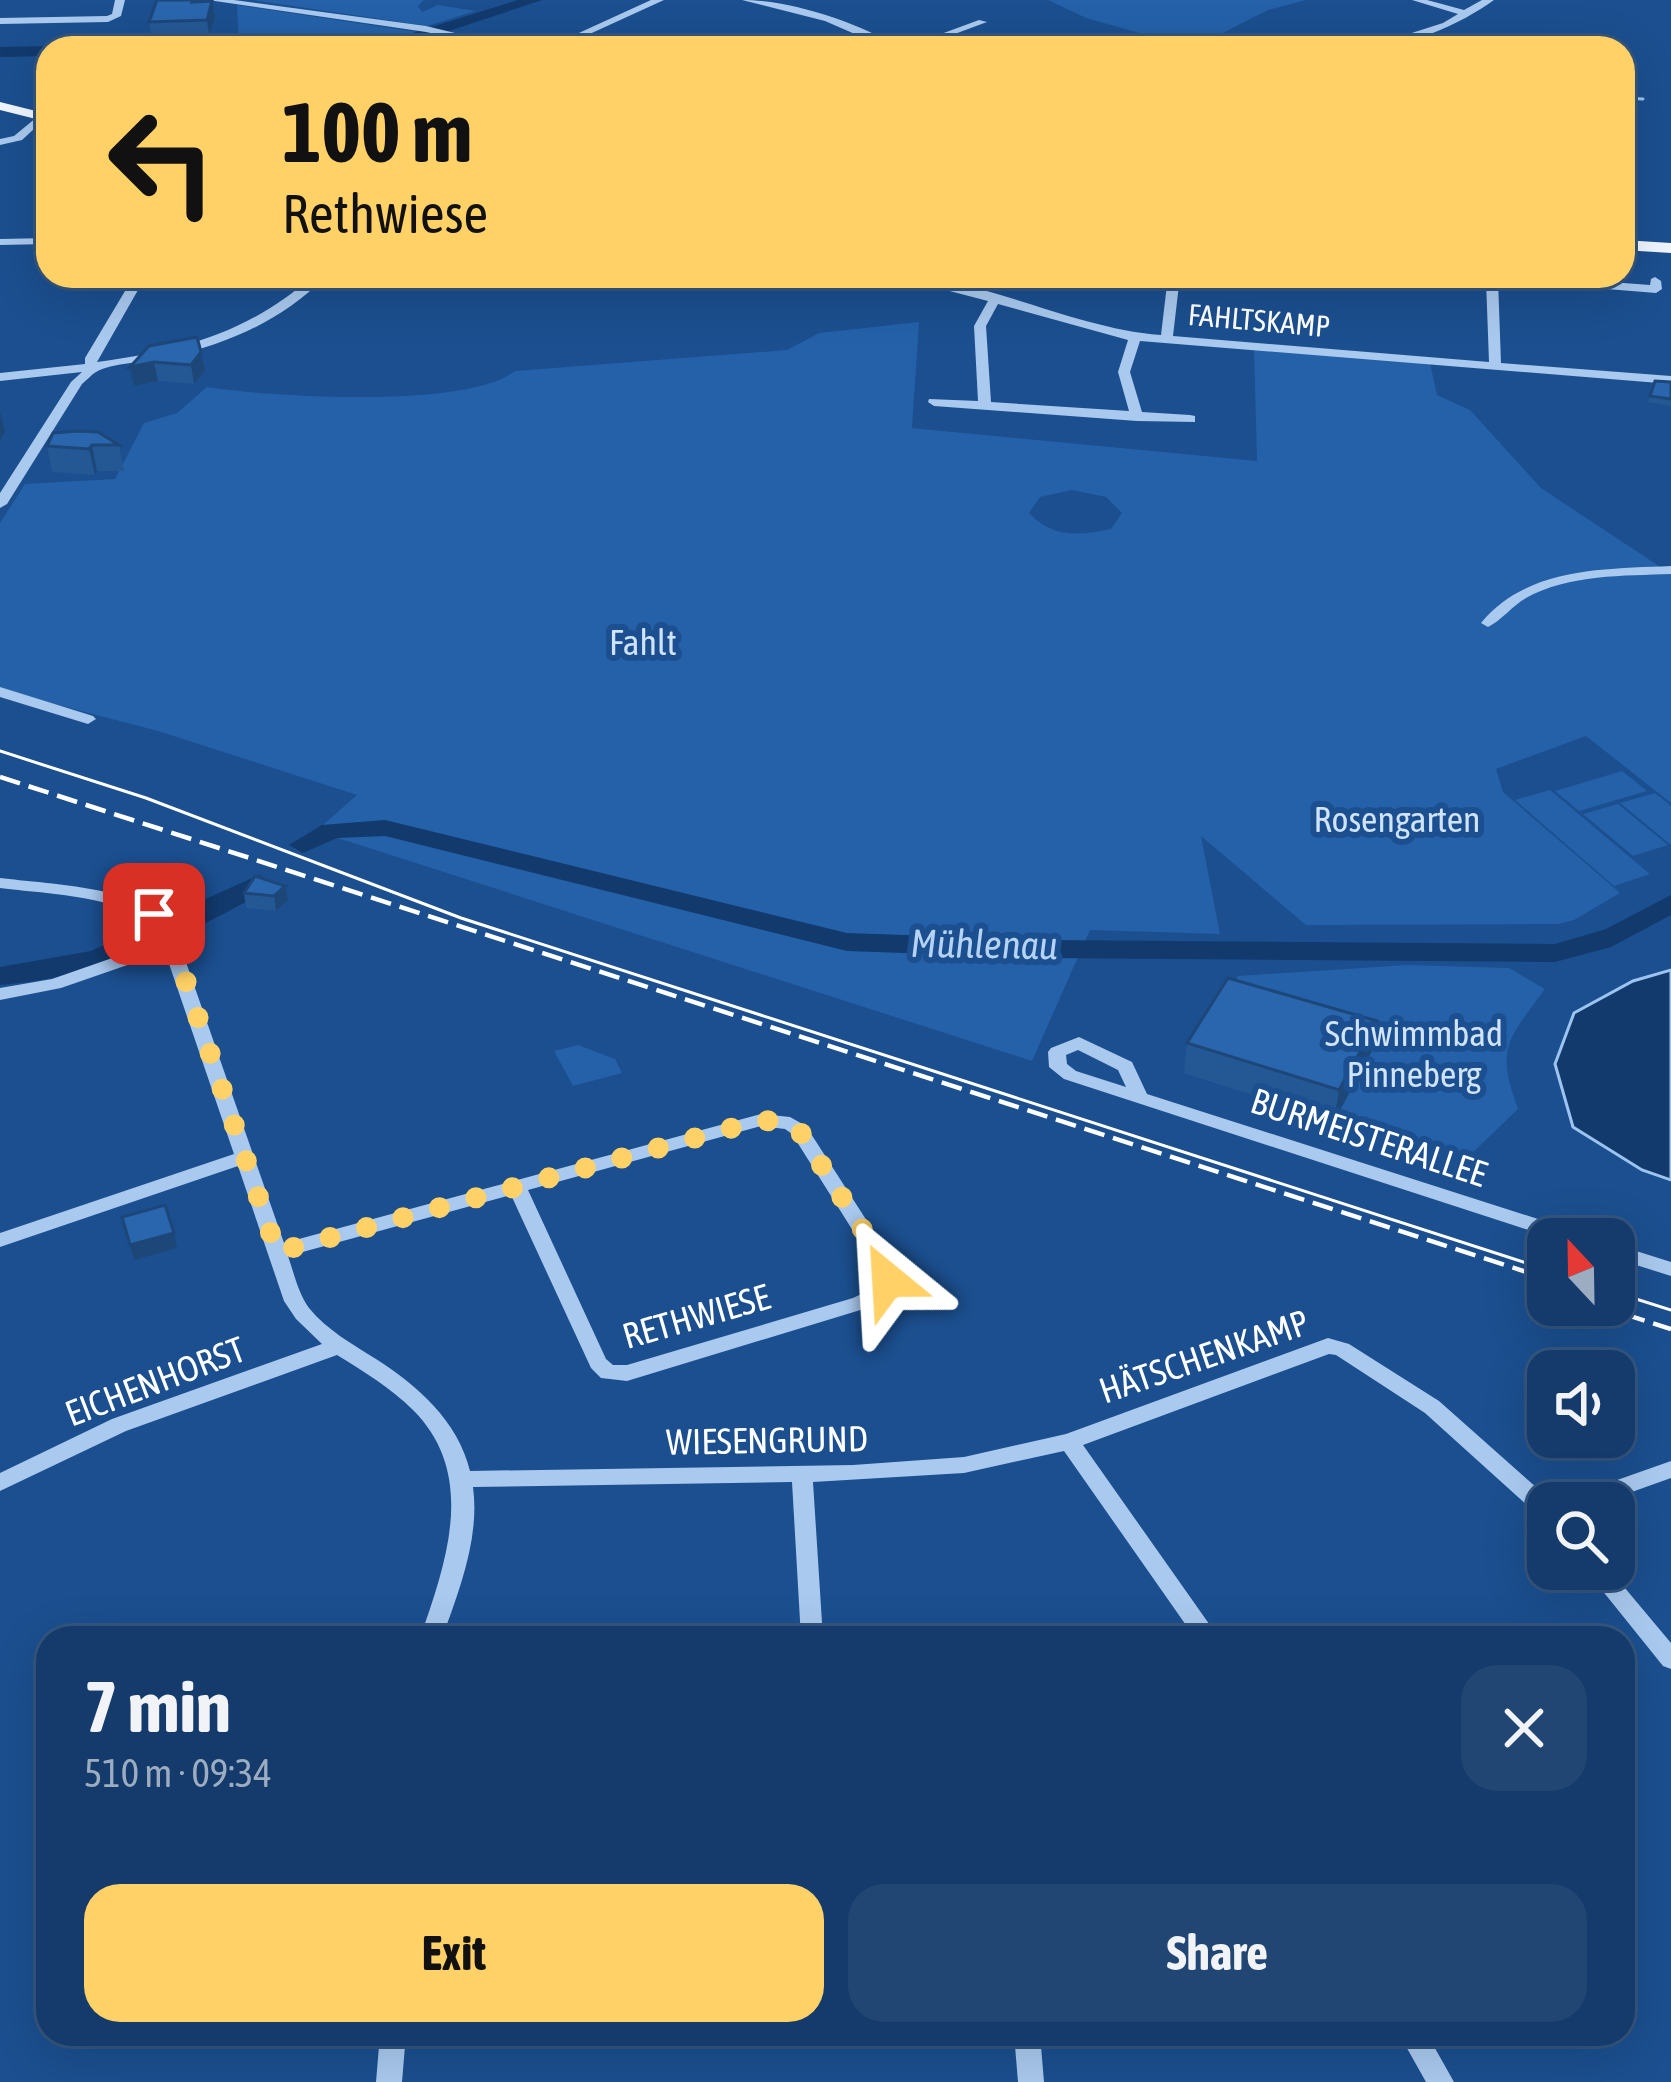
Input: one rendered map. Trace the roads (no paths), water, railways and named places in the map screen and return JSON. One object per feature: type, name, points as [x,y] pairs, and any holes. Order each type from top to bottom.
[{"type":"main road","points":[[0,106],[36,113]]},
{"type":"main road","points":[[1635,246],[1671,248]]},
{"type":"street","points":[[0,21],[104,20],[116,16],[120,0]]},
{"type":"street","points":[[213,0],[461,36]]},
{"type":"street","points":[[578,36],[659,0]]},
{"type":"street","points":[[747,0],[828,19],[867,36]]},
{"type":"street","points":[[1417,0],[1467,14]]},
{"type":"street","points":[[1404,36],[1467,14],[1489,0]]},
{"type":"street","points":[[942,36],[982,22]]},
{"type":"street","points":[[0,142],[18,138],[36,123]]},
{"type":"street","points":[[0,242],[36,241]]},
{"type":"street","points":[[1635,280],[1655,281],[1656,289],[1635,287]]},
{"type":"street","points":[[1,501],[77,382],[91,370],[92,358],[133,288]]},
{"type":"street","points":[[0,377],[91,370],[231,334],[278,311],[306,288]]},
{"type":"street","name":"FAHLTSKAMP","points":[[961,288],[1135,338],[1624,376]]},
{"type":"street","points":[[1166,340],[1172,288]]},
{"type":"street","points":[[1491,288],[1495,366]]},
{"type":"street","points":[[985,406],[980,326],[995,299]]},
{"type":"street","points":[[1135,338],[1124,372],[1137,417]]},
{"type":"street","points":[[1624,376],[1671,367]]},
{"type":"street","points":[[1624,376],[1671,380]]},
{"type":"street","points":[[934,402],[1190,419]]},
{"type":"street","points":[[1489,623],[1500,606],[1522,592],[1595,577],[1671,570]]},
{"type":"street","points":[[0,692],[88,719]]},
{"type":"street","points":[[0,883],[108,901],[154,914],[173,942],[294,1301],[310,1328],[382,1373],[434,1418],[453,1446],[468,1517],[435,1626]]},
{"type":"street","points":[[0,994],[56,984],[173,942]]},
{"type":"street","name":"BURMEISTERALLEE","points":[[1141,1098],[1527,1223]]},
{"type":"street","name":"RETHWIESE","points":[[277,1252],[761,1120],[790,1123],[882,1260],[888,1280],[881,1293],[860,1303],[627,1372],[608,1373],[598,1363],[517,1188]]},
{"type":"street","points":[[0,1240],[244,1157]]},
{"type":"street","points":[[1635,1257],[1671,1269]]},
{"type":"street","name":"HÄTSCHENKAMP","points":[[1199,1626],[1069,1442],[1328,1346],[1342,1348],[1432,1407],[1527,1492]]},
{"type":"street","name":"EICHENHORST","points":[[0,1483],[119,1425],[337,1347]]},
{"type":"street","name":"WIESENGRUND","points":[[463,1479],[964,1465],[1069,1442]]},
{"type":"street","points":[[1635,1482],[1671,1469]]},
{"type":"street","points":[[802,1473],[811,1626]]},
{"type":"street","points":[[1614,1590],[1669,1656]]},
{"type":"street","points":[[389,2082],[392,2046]]},
{"type":"street","points":[[1028,2046],[1030,2082]]},
{"type":"street","points":[[1419,2046],[1441,2082]]},
{"type":"waterway","points":[[420,36],[534,0]]},
{"type":"waterway","points":[[0,52],[36,51]]},
{"type":"waterway","points":[[1635,99],[1643,99]]},
{"type":"waterway","name":"Mühlenau","points":[[303,845],[332,831],[385,828],[847,942],[1044,949],[1555,953],[1616,935],[1671,903]]},
{"type":"waterway","name":"Mühlenau","points":[[0,976],[101,957],[167,931],[259,883]]},
{"type":"tram line","points":[[0,751],[146,798],[461,918],[1527,1263]]},
{"type":"tram line","points":[[1635,1299],[1671,1310]]},
{"type":"railway","points":[[0,777],[1527,1272]]},
{"type":"railway","points":[[1635,1317],[1671,1329]]},
{"type":"park label","name":"Fahlt","points":[[643,642]]},
{"type":"park label","name":"Rosengarten","points":[[1397,819]]},
{"type":"park label","name":"Schwimmbad Pinneberg","points":[[1414,1054]]}]
